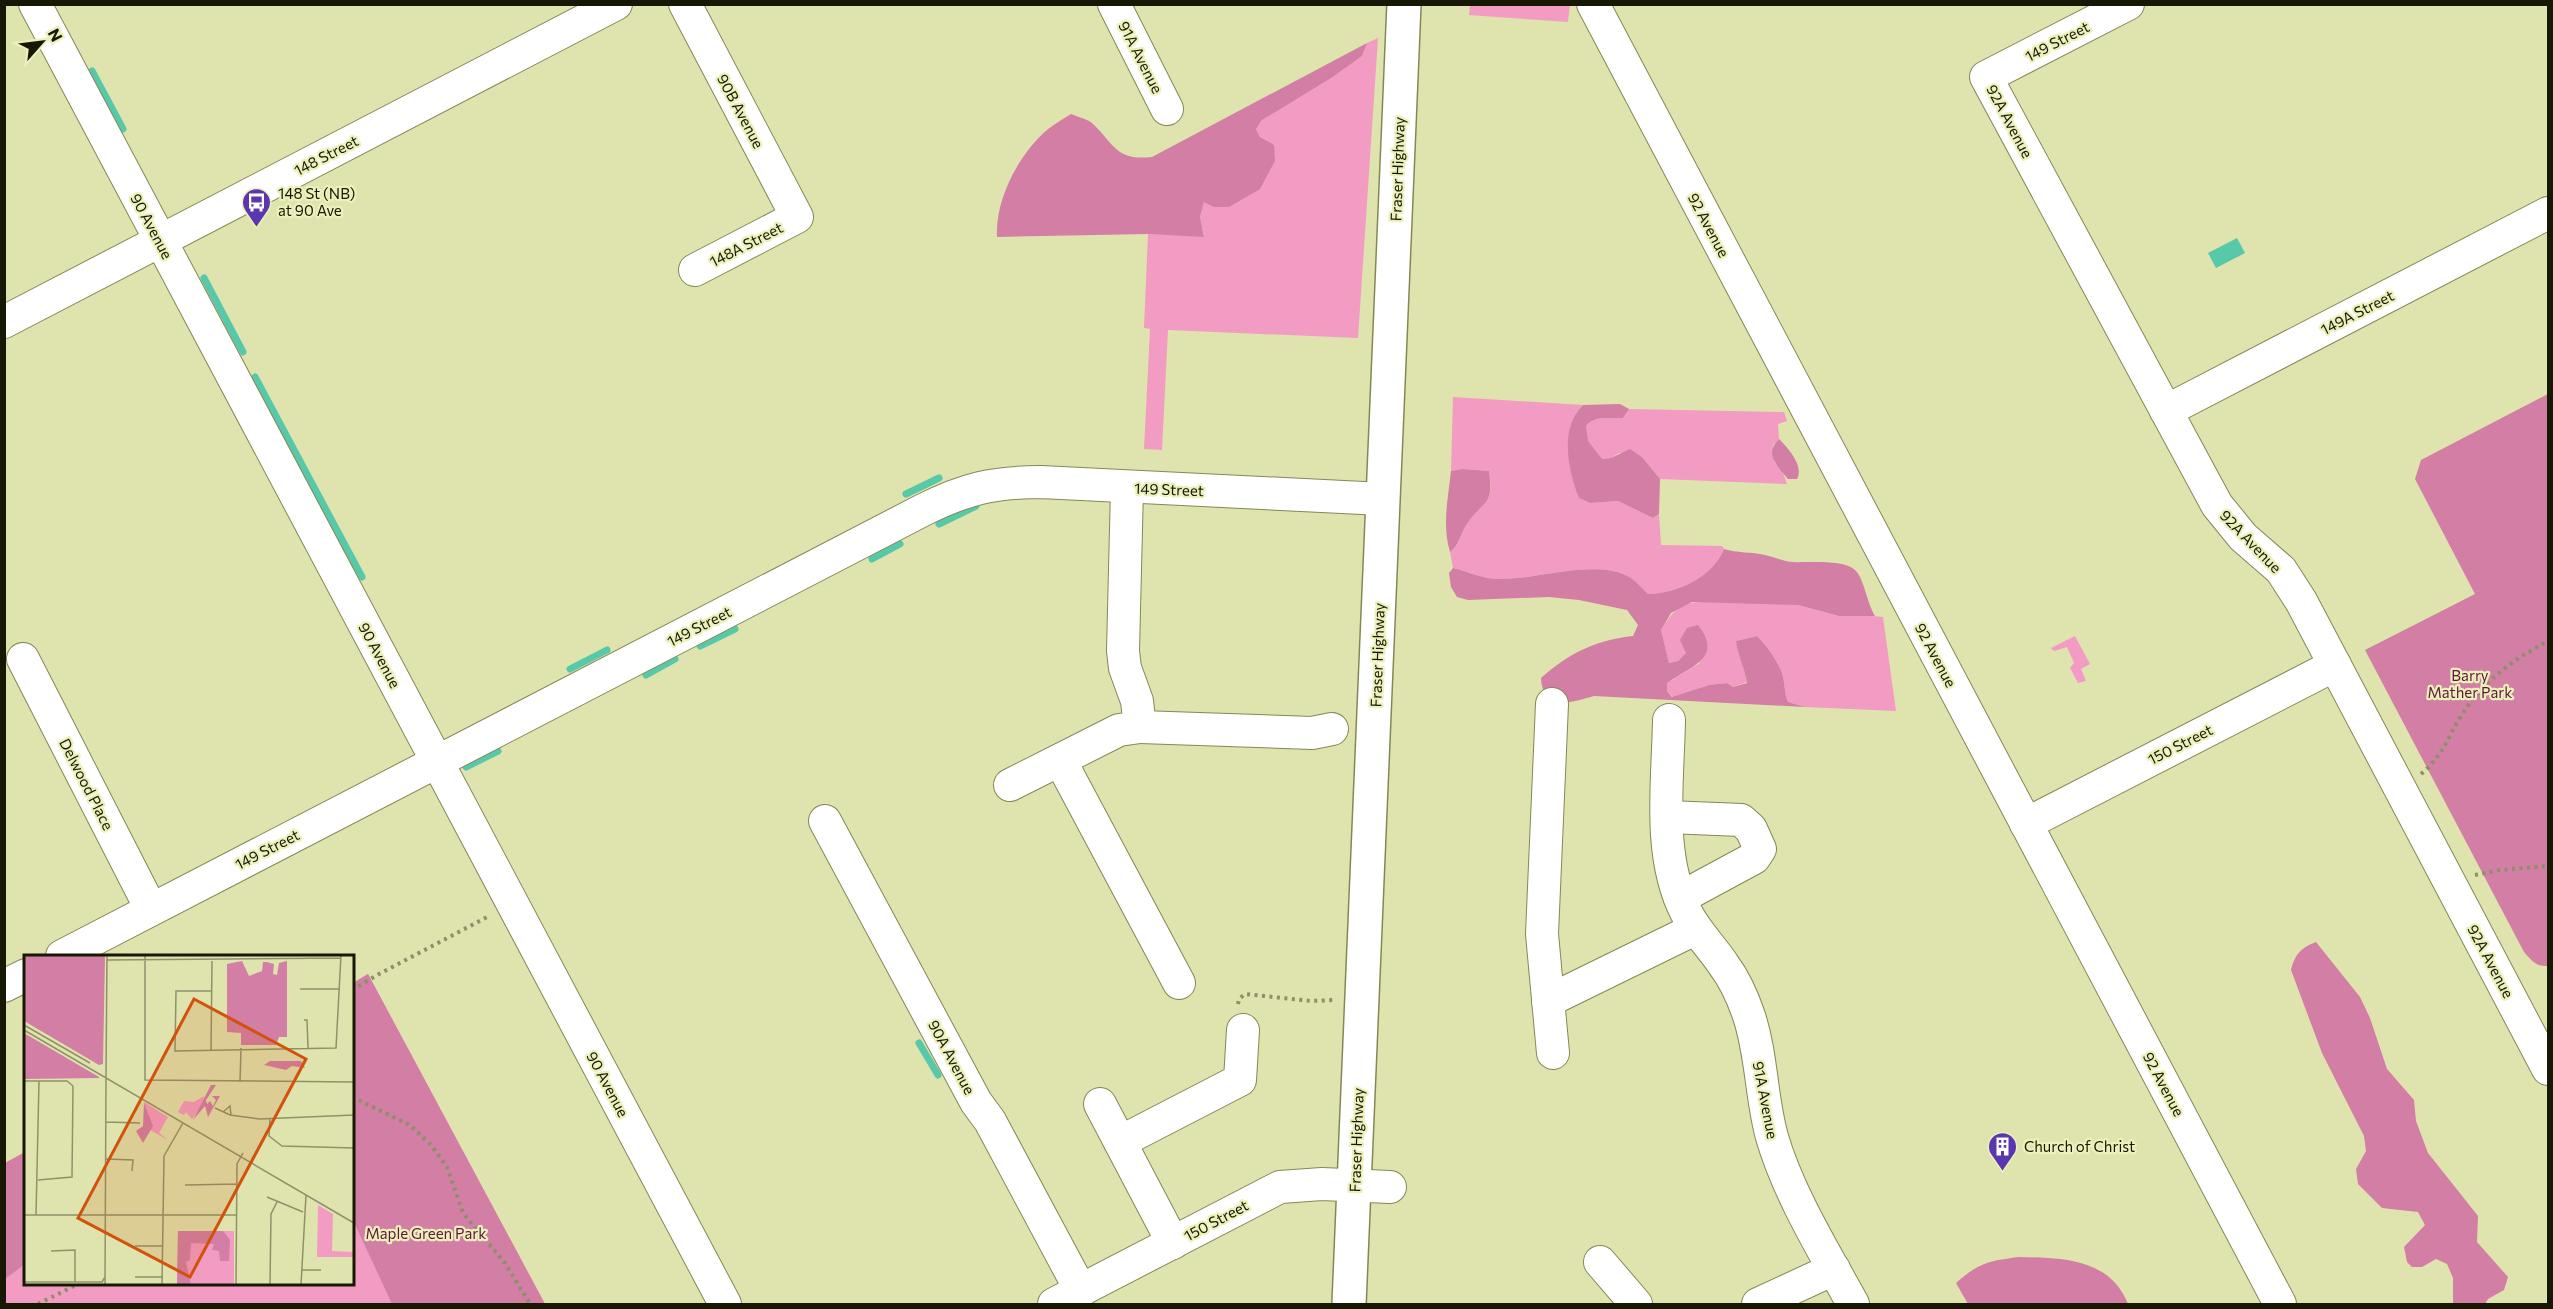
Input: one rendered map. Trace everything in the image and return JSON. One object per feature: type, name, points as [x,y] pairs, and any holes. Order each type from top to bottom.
[{"type":"main road","name":"Fraser Highway","points":[[1349,1305],[1404,4]]},
{"type":"street","name":"90 Avenue","points":[[35,4],[725,1305]]},
{"type":"street","name":"148 Street","points":[[4,322],[616,4]]},
{"type":"street","name":"90B Avenue","points":[[685,4],[797,218]]},
{"type":"street","name":"91A Avenue","points":[[1114,4],[1167,109]]},
{"type":"street","name":"92 Avenue","points":[[1593,4],[2280,1305]]},
{"type":"street","name":"149 Street","points":[[1986,77],[2128,4]]},
{"type":"street","name":"92A Avenue","points":[[1986,77],[2217,505],[2243,537],[2281,570],[2301,601],[2548,1070]]},
{"type":"street","name":"149A Street","points":[[2166,411],[2548,213]]},
{"type":"street","name":"148A Street","points":[[695,270],[797,218]]},
{"type":"street","name":"149 Street","points":[[66,955],[941,501],[976,488],[1016,482],[1383,499]]},
{"type":"street","points":[[1127,488],[1123,651],[1125,668],[1137,701],[1140,727]]},
{"type":"street","name":"Delwood Place","points":[[22,659],[151,909]]},
{"type":"street","name":"150 Street","points":[[2026,824],[2335,665]]},
{"type":"street","points":[[1552,704],[1542,934],[1553,1053]]},
{"type":"street","name":"91A Avenue","points":[[1669,720],[1670,864],[1680,898],[1695,929],[1723,964],[1743,998],[1752,1024],[1765,1112],[1773,1140],[1789,1181],[1853,1305]]},
{"type":"street","points":[[1010,785],[1119,730],[1140,727],[1312,733],[1332,729]]},
{"type":"street","points":[[1060,760],[1179,983]]},
{"type":"street","points":[[1668,817],[1740,820],[1751,829],[1760,849],[1754,858],[1680,898]]},
{"type":"street","name":"90A Avenue","points":[[825,820],[976,1102],[990,1121],[1067,1298]]},
{"type":"street","points":[[1548,1001],[1695,929]]},
{"type":"street","points":[[4,986],[24,976]]},
{"type":"street","points":[[1120,1142],[1240,1080],[1243,1030]]},
{"type":"street","points":[[1100,1104],[1173,1243]]},
{"type":"street","name":"150 Street","points":[[1067,1298],[1280,1187],[1322,1184],[1390,1187]]},
{"type":"street","points":[[1600,1262],[1636,1305]]},
{"type":"street","points":[[1758,1305],[1834,1269]]},
{"type":"path","points":[[2415,780],[2436,762],[2464,711],[2495,676],[2516,658],[2548,641]]},
{"type":"path","points":[[2467,879],[2500,870],[2548,866]]},
{"type":"path","points":[[354,989],[497,912]]},
{"type":"path","points":[[1243,1030],[1237,1017],[1239,999],[1245,994],[1311,1001],[1337,1000]]},
{"type":"path","points":[[354,1098],[410,1125],[432,1146],[447,1167],[463,1213],[505,1263],[530,1305]]},
{"type":"path","points":[[38,1305],[76,1285]]},
{"type":"green space","points":[[1570,4],[1568,22],[1469,15],[1470,5]]},
{"type":"green space","points":[[1378,38],[1358,338],[1168,330],[1162,450],[1144,449],[1150,329],[1144,328],[1148,234],[1204,236],[1200,217],[1204,202],[1273,145],[1260,137],[1256,129],[1262,120],[1362,56],[1367,43]]},
{"type":"green space","points":[[1367,43],[1362,56],[1331,78],[1262,120],[1256,129],[1260,137],[1274,145],[1275,161],[1260,189],[1229,207],[1214,207],[1204,202],[1200,217],[1204,237],[1148,234],[997,237],[1000,208],[1018,164],[1047,130],[1071,114],[1091,122],[1123,154],[1140,158],[1152,157]]},
{"type":"green space","name":"Barry Mather Park","points":[[2548,394],[2548,966],[2544,966],[2534,962],[2524,952],[2365,650],[2475,594],[2415,479],[2421,460]]},
{"type":"green space","points":[[1453,397],[1583,405],[1575,415],[1569,437],[1571,462],[1579,498],[1590,503],[1618,501],[1653,518],[1659,514],[1661,545],[1722,546],[1724,549],[1711,568],[1692,582],[1670,591],[1648,594],[1631,578],[1618,572],[1603,570],[1568,571],[1496,579],[1453,568],[1450,552],[1456,546],[1467,524],[1489,497],[1490,482],[1489,471],[1465,469],[1451,471]]},
{"type":"green space","points":[[1620,404],[1629,409],[1623,418],[1598,419],[1590,422],[1586,426],[1588,441],[1602,459],[1611,458],[1630,449],[1643,458],[1660,479],[1659,514],[1653,518],[1618,501],[1590,503],[1579,498],[1575,487],[1569,462],[1568,437],[1575,414],[1583,405]]},
{"type":"green space","points":[[1629,409],[1784,412],[1787,421],[1778,424],[1779,439],[1773,445],[1774,462],[1783,473],[1787,484],[1660,479],[1643,458],[1619,453],[1611,458],[1601,459],[1587,441],[1586,426],[1594,420],[1623,418]]},
{"type":"green space","points":[[1779,439],[1797,463],[1799,474],[1797,479],[1788,479],[1774,460],[1773,450]]},
{"type":"green space","points":[[1463,469],[1489,471],[1490,491],[1486,502],[1467,524],[1456,546],[1450,552],[1446,522],[1451,471]]},
{"type":"green space","points":[[1724,549],[1788,561],[1834,563],[1849,567],[1855,570],[1861,579],[1875,616],[1839,616],[1798,605],[1692,602],[1671,613],[1661,630],[1669,663],[1678,661],[1686,653],[1680,640],[1687,628],[1698,625],[1708,646],[1701,660],[1667,683],[1667,691],[1672,697],[1709,685],[1727,683],[1733,687],[1747,683],[1736,641],[1757,636],[1780,668],[1788,702],[1805,707],[1594,696],[1567,702],[1552,700],[1543,689],[1541,678],[1562,661],[1584,649],[1595,644],[1633,636],[1638,625],[1627,610],[1579,600],[1549,597],[1468,600],[1457,597],[1451,587],[1449,573],[1453,568],[1484,577],[1503,579],[1568,571],[1603,570],[1618,572],[1631,578],[1648,594],[1670,591],[1692,582],[1711,568]]},
{"type":"green space","points":[[1722,601],[1798,605],[1839,616],[1852,614],[1883,617],[1896,711],[1805,707],[1788,702],[1780,668],[1757,636],[1736,641],[1747,682],[1733,687],[1727,683],[1709,685],[1673,697],[1667,691],[1667,683],[1700,663],[1686,653],[1678,661],[1669,663],[1661,630],[1673,613],[1686,605]]},
{"type":"green space","points":[[2075,636],[2090,664],[2081,669],[2086,681],[2078,683],[2070,668],[2074,663],[2067,647],[2054,651],[2051,648]]},
{"type":"green space","points":[[2316,942],[2360,997],[2370,1018],[2387,1069],[2414,1100],[2416,1121],[2428,1153],[2478,1216],[2477,1242],[2508,1277],[2504,1290],[2488,1299],[2485,1304],[2453,1304],[2453,1278],[2447,1264],[2436,1259],[2422,1267],[2412,1267],[2407,1262],[2404,1247],[2425,1225],[2418,1212],[2382,1208],[2358,1184],[2356,1169],[2366,1151],[2364,1136],[2322,1053],[2291,970],[2299,953]]},
{"type":"green space","name":"Maple Green Park","points":[[368,974],[545,1304],[5,1304],[5,1163],[24,1153],[24,1285],[354,1285],[354,982]]},
{"type":"green space","name":"Maple Green Park","points":[[368,974],[545,1304],[392,1304],[354,1222],[354,982]]},
{"type":"green space","points":[[24,1153],[24,1265],[5,1279],[5,1163]]},
{"type":"green space","points":[[2019,1257],[2068,1260],[2097,1269],[2109,1277],[2120,1289],[2128,1304],[1968,1304],[1956,1283],[1985,1264]]},
{"type":"water","points":[[2237,238],[2245,253],[2216,268],[2208,253]]},
{"type":"waterway","points":[[92,71],[123,129]]},
{"type":"waterway","points":[[204,278],[243,352]]},
{"type":"waterway","points":[[255,377],[362,577]]},
{"type":"waterway","points":[[906,494],[939,478]]},
{"type":"waterway","points":[[939,524],[976,506]]},
{"type":"waterway","points":[[872,559],[900,544]]},
{"type":"waterway","points":[[700,646],[735,629]]},
{"type":"waterway","points":[[570,669],[607,650]]},
{"type":"waterway","points":[[646,675],[675,659]]},
{"type":"waterway","points":[[466,767],[498,751]]},
{"type":"waterway","points":[[919,1043],[938,1075]]},
{"type":"place","name":"148 St (NB) at 90 Ave","points":[[257,228]]},
{"type":"place","name":"Church of Christ","points":[[2003,1172]]}]
